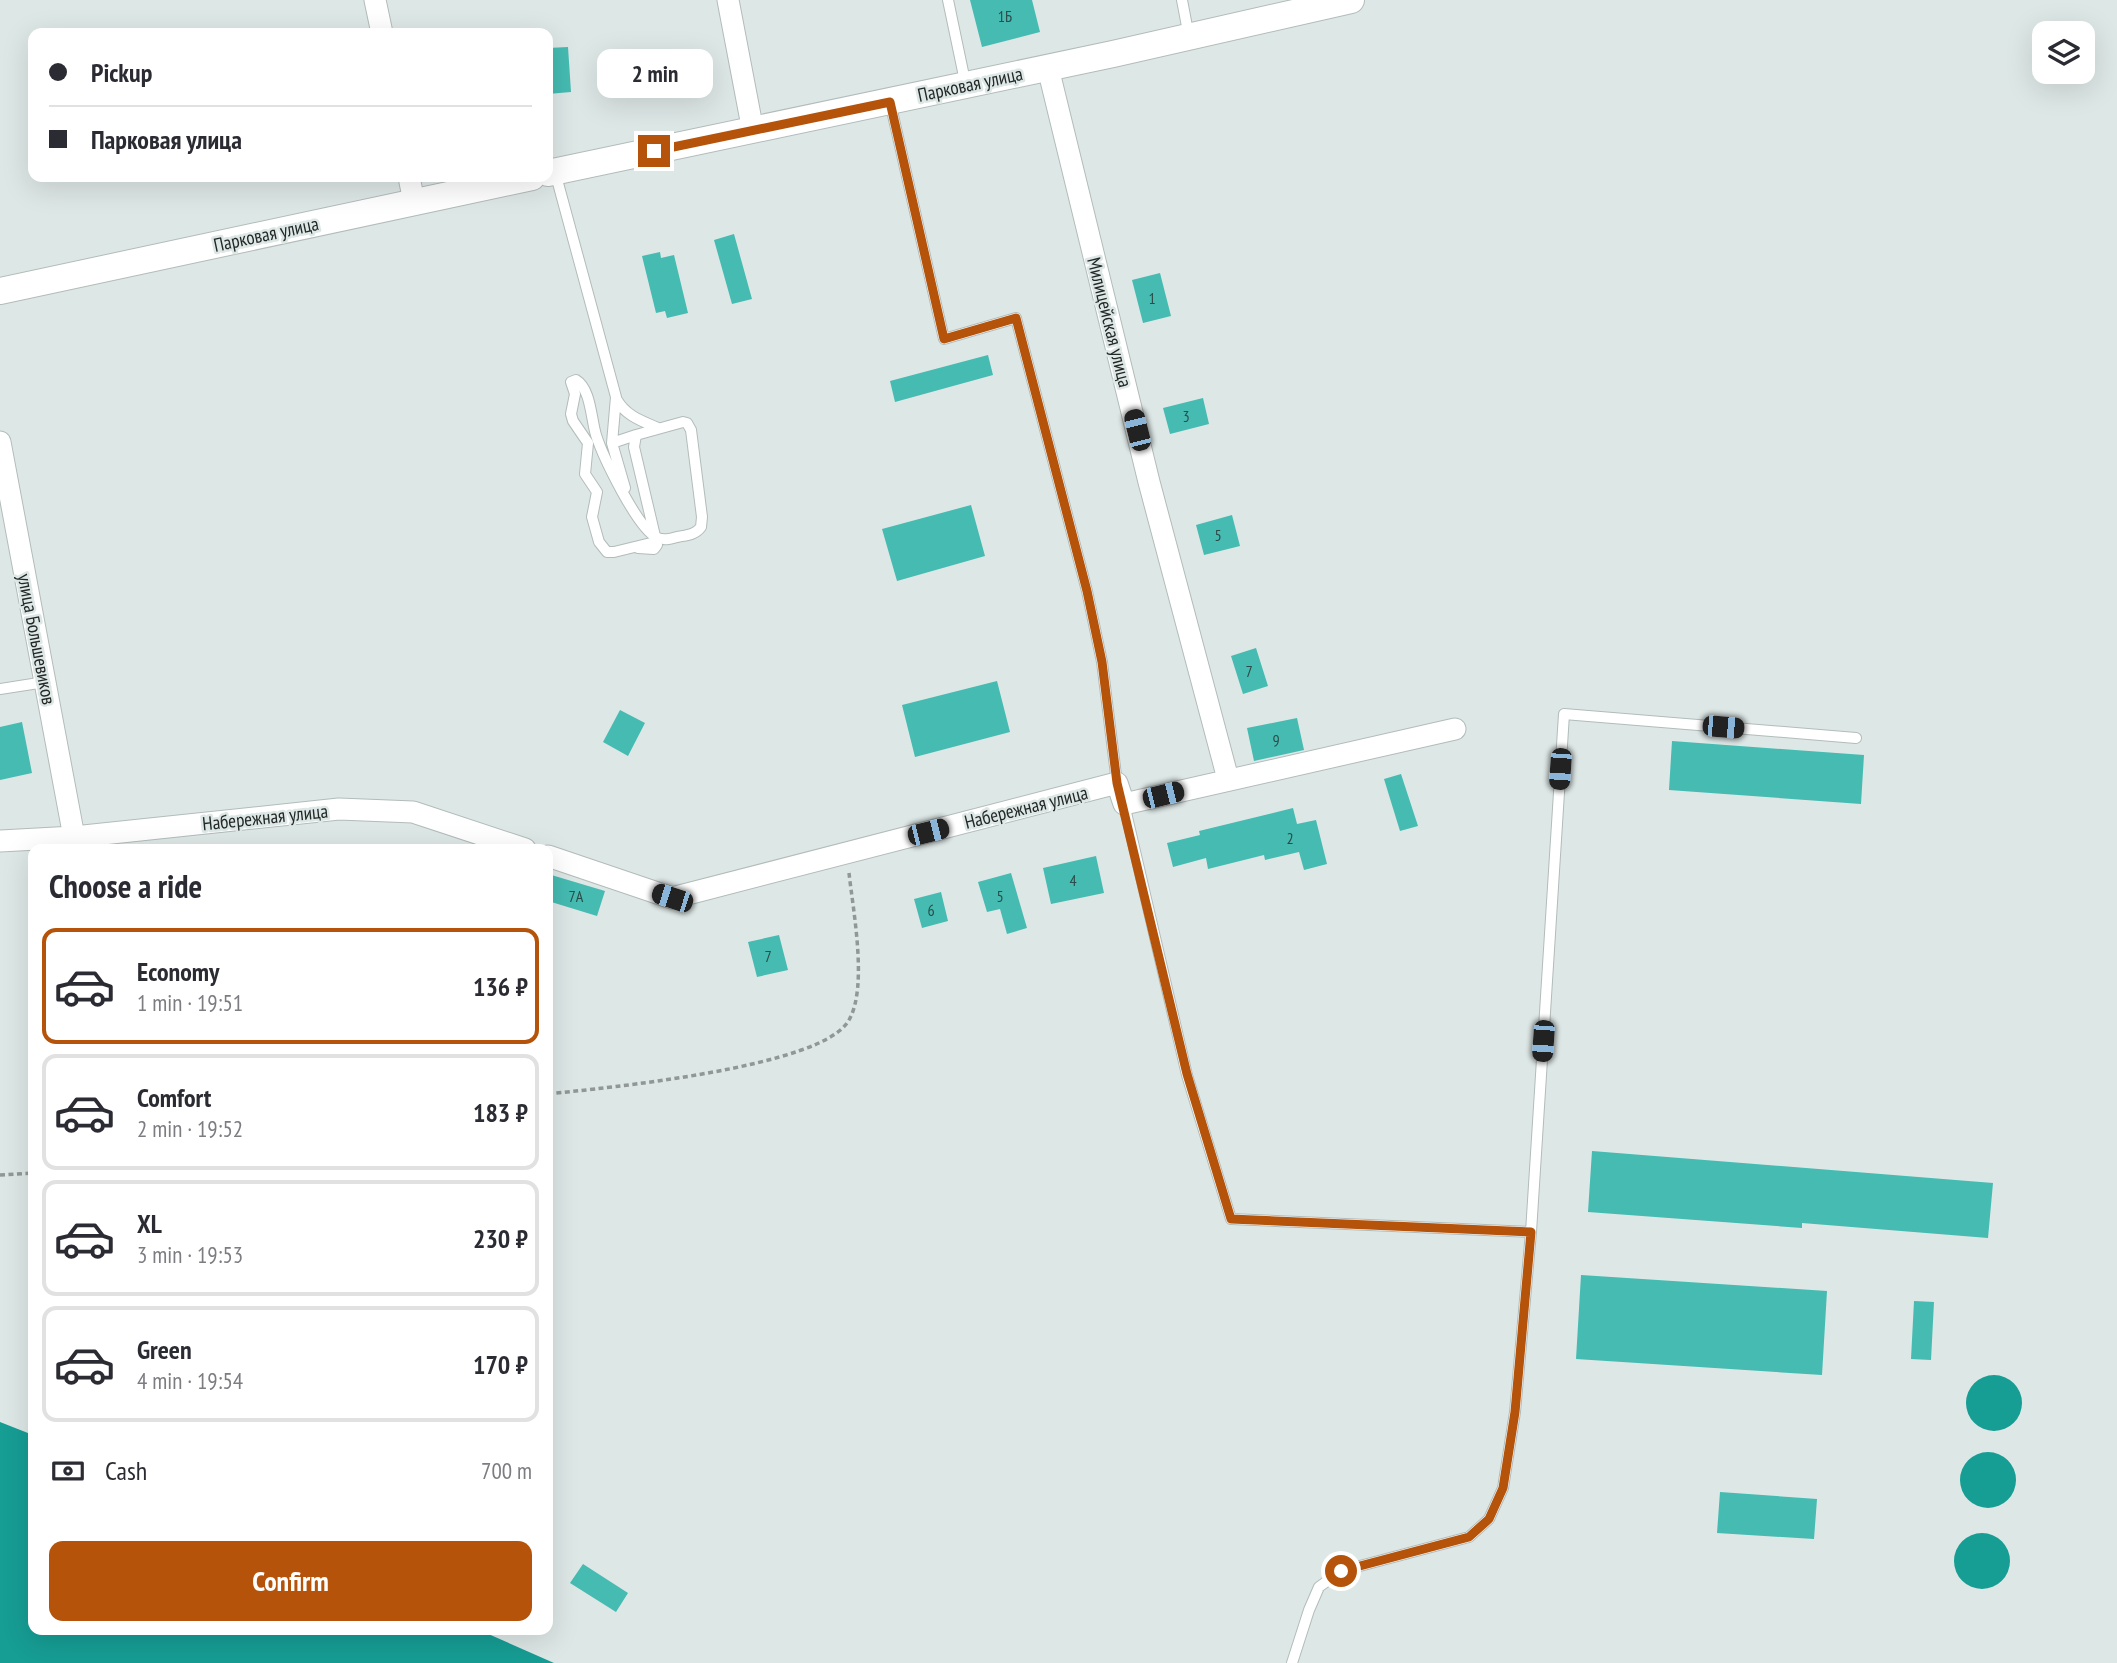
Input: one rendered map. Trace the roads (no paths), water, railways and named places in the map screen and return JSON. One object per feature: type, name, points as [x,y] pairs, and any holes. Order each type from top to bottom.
[{"type":"street","points":[[375,0],[381,28]]},
{"type":"street","points":[[728,0],[753,131]]},
{"type":"street","name":"Парковая улица","points":[[553,172],[966,86],[1351,0]]},
{"type":"street","name":"Милицейская улица","points":[[1048,68],[1149,482],[1228,779]]},
{"type":"street","name":"Парковая улица","points":[[0,292],[412,190],[478,182]]},
{"type":"street","name":"улица Большевиков","points":[[0,442],[74,837]]},
{"type":"street","name":"Набережная улица","points":[[553,858],[672,898],[846,853],[1121,794],[1228,779],[1455,729]]},
{"type":"street","name":"Набережная улица","points":[[0,841],[74,837],[339,809],[372,808],[413,812],[510,844]]},
{"type":"lane","points":[[948,0],[966,86]]},
{"type":"lane","points":[[1182,0],[1189,37]]},
{"type":"lane","points":[[890,102],[944,339],[1016,318],[1087,591],[1102,662],[1121,794],[1187,1074],[1231,1219],[1531,1232]]},
{"type":"lane","points":[[548,182],[615,397],[632,416],[658,428]]},
{"type":"lane","points":[[612,443],[636,435],[658,428],[683,422],[689,426],[693,438],[702,517],[698,531],[667,539],[655,539],[642,524],[602,453],[583,386],[576,380],[571,382],[575,394],[571,414],[576,428],[588,443],[585,474],[597,492],[592,517],[599,542],[607,552],[654,549],[657,546],[655,539],[634,447],[636,435]]},
{"type":"lane","points":[[615,397],[612,443],[628,500]]},
{"type":"lane","points":[[0,690],[45,682]]},
{"type":"lane","points":[[1292,1663],[1319,1587],[1341,1571],[1469,1537],[1489,1519],[1503,1488],[1515,1412],[1531,1232],[1564,714],[1856,738]]},
{"type":"water","points":[[1994,1375],[2005,1377],[2014,1383],[2020,1392],[2020,1414],[2014,1423],[2005,1429],[1994,1431],[1983,1429],[1974,1423],[1968,1414],[1966,1403],[1968,1392],[1974,1383],[1983,1377]]},
{"type":"water","points":[[0,1422],[28,1433],[28,1635],[491,1635],[554,1663],[0,1663]]},
{"type":"water","points":[[1988,1452],[1999,1454],[2008,1460],[2014,1469],[2014,1491],[2008,1500],[1999,1506],[1988,1508],[1977,1506],[1968,1500],[1962,1491],[1960,1480],[1962,1469],[1968,1460],[1977,1454]]},
{"type":"water","points":[[1982,1533],[1993,1535],[2002,1541],[2008,1550],[2008,1572],[2002,1581],[1993,1587],[1982,1589],[1971,1587],[1962,1581],[1956,1572],[1954,1561],[1956,1550],[1962,1541],[1971,1535]]}]
